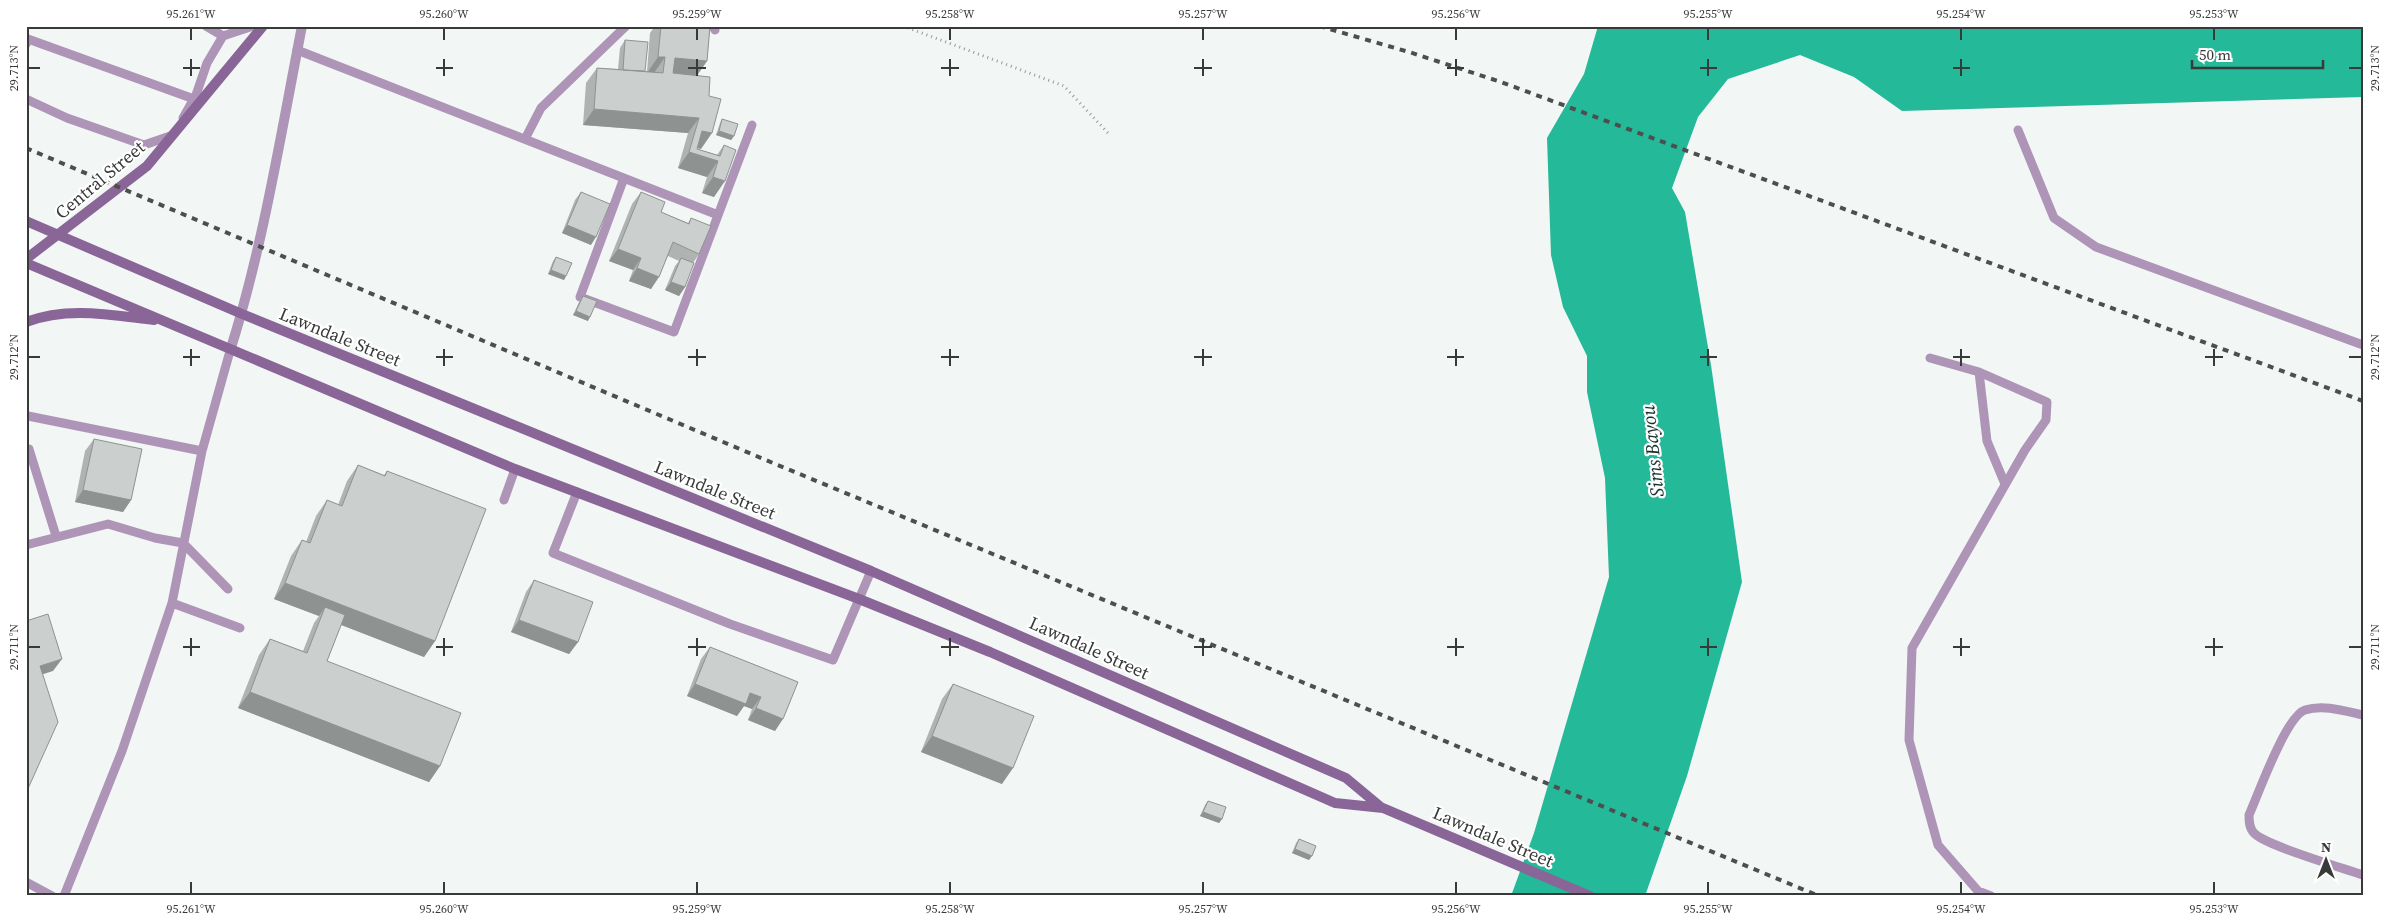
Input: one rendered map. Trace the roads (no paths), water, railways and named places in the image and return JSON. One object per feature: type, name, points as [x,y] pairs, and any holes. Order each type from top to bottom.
[{"type":"main road","name":"Central Street","points":[[26,259],[147,166],[263,26]]},
{"type":"main road","name":"Lawndale Street","points":[[26,221],[242,314],[871,571],[1346,778],[1382,808]]},
{"type":"main road","name":"Lawndale Street","points":[[26,263],[230,351],[515,469],[859,599],[990,652],[1335,803],[1382,808],[1590,896]]},
{"type":"main road","points":[[26,322],[36,318],[86,312],[166,322]]},
{"type":"street","points":[[230,351],[242,314],[302,26]]},
{"type":"lane","points":[[206,26],[223,36]]},
{"type":"lane","points":[[26,99],[67,118],[144,145],[173,136],[194,99],[207,63],[223,36],[253,26]]},
{"type":"lane","points":[[525,139],[541,108],[626,26]]},
{"type":"lane","points":[[26,44],[28,39],[194,99]]},
{"type":"lane","points":[[297,50],[718,215]]},
{"type":"lane","points":[[624,178],[580,296],[674,332],[752,125]]},
{"type":"lane","points":[[2018,130],[2054,218],[2096,247],[2363,345]]},
{"type":"lane","points":[[64,896],[122,751],[172,603],[202,451],[230,351]]},
{"type":"lane","points":[[1930,358],[1979,372],[2046,402],[2046,420],[2005,484],[1912,648],[1909,740],[1938,845],[1978,891],[1991,896]]},
{"type":"lane","points":[[1979,372],[1987,441],[2005,484]]},
{"type":"lane","points":[[28,416],[202,451]]},
{"type":"lane","points":[[26,449],[29,449],[56,536]]},
{"type":"lane","points":[[504,500],[515,469]]},
{"type":"lane","points":[[577,492],[553,552],[730,624],[833,660],[871,571]]},
{"type":"lane","points":[[26,545],[108,524],[155,538],[183,543],[228,589]]},
{"type":"lane","points":[[172,603],[240,628]]},
{"type":"lane","points":[[2363,715],[2328,708],[2306,710],[2297,714],[2288,727],[2248,815],[2248,823],[2254,834],[2270,843],[2363,875]]},
{"type":"lane","points":[[26,882],[52,896]]},
{"type":"water","name":"Sims Bayou","points":[[1598,26],[2363,26],[2363,97],[1902,111],[1854,77],[1800,55],[1728,79],[1698,117],[1672,188],[1685,212],[1711,365],[1742,582],[1687,776],[1645,896],[1511,896],[1534,833],[1609,577],[1605,478],[1587,392],[1587,356],[1563,307],[1551,255],[1547,138],[1584,74]]},
{"type":"railway","points":[[1319,26],[1409,52],[1501,82],[2363,401]]},
{"type":"railway","points":[[26,148],[773,463],[1819,896]]}]
